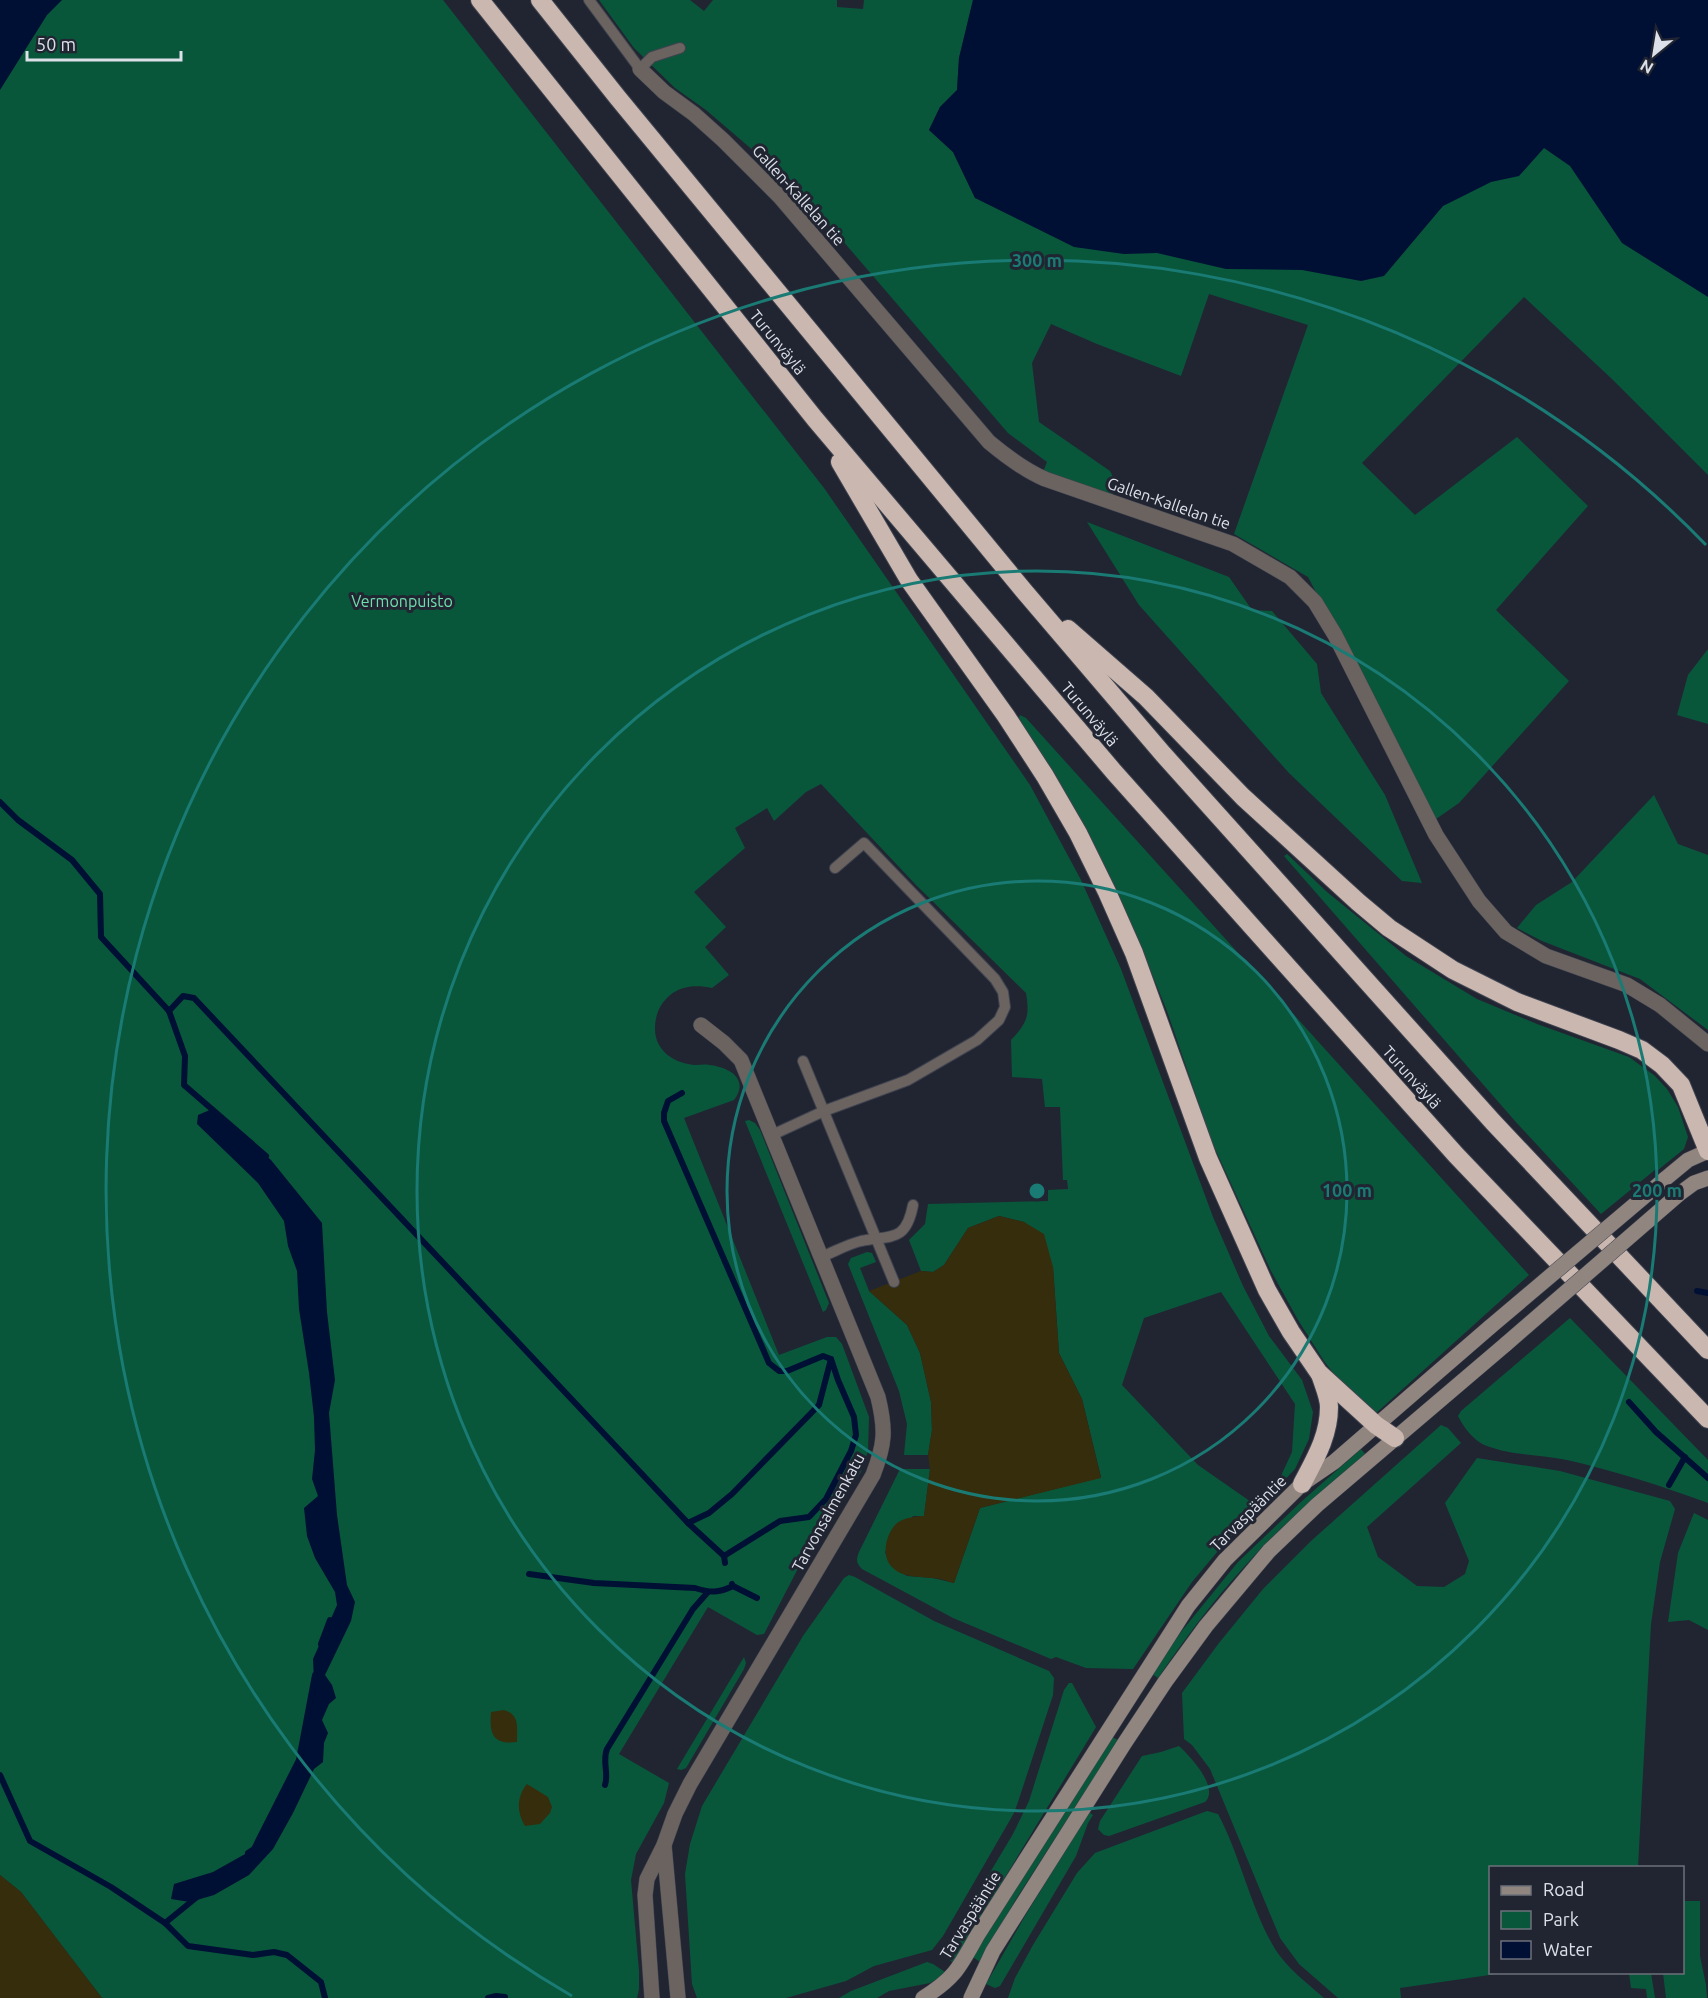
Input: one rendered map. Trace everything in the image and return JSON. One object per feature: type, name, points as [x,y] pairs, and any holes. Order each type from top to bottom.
[{"type":"highway","name":"Turunväylä","points":[[480,0],[815,419],[1106,763],[1456,1155],[1708,1419]]},
{"type":"highway","name":"Turunväylä","points":[[540,0],[1024,591],[1163,754],[1493,1122],[1708,1350]]},
{"type":"highway","points":[[815,419],[909,580],[1006,716],[1078,833],[1134,953],[1208,1158],[1266,1290],[1319,1373],[1376,1425],[1395,1438]]},
{"type":"highway","points":[[1024,591],[1146,697],[1243,797],[1389,928],[1453,970],[1517,1002],[1642,1050],[1662,1065],[1681,1085],[1708,1151]]},
{"type":"highway","points":[[1302,1484],[1322,1446],[1326,1427],[1329,1405],[1319,1373]]},
{"type":"main road","name":"Tarvaspääntie","points":[[923,1998],[944,1984],[956,1972],[1146,1670],[1188,1606],[1225,1560],[1302,1484],[1334,1462],[1688,1160],[1708,1151]]},
{"type":"main road","points":[[971,1998],[993,1951],[1165,1682],[1206,1626],[1269,1551],[1317,1505],[1679,1194],[1694,1183],[1708,1178]]},
{"type":"street","name":"Gallen-Kallelan tie","points":[[640,69],[664,92],[694,114],[756,171],[989,442],[1008,459],[1045,479],[1233,544],[1290,577],[1315,602],[1335,635],[1437,835],[1479,901],[1506,932],[1546,956],[1627,985],[1660,1005],[1708,1044]]},
{"type":"street","name":"Tarvonsalmenkatu","points":[[652,1998],[645,1895],[647,1879],[690,1784],[873,1475],[881,1455],[885,1434],[878,1397],[741,1060],[724,1043],[701,1026]]},
{"type":"street","name":"Tarvonsalmenkatu","points":[[664,1845],[678,1998]]},
{"type":"lane","name":"Gallen-Kallelan tie","points":[[589,0],[640,69]]},
{"type":"lane","points":[[640,69],[652,57],[680,48]]},
{"type":"lane","points":[[772,1135],[824,1111],[908,1080],[976,1040],[999,1020],[1005,1006],[1003,992],[995,979],[864,843],[835,868]]},
{"type":"lane","points":[[803,1061],[894,1282]]},
{"type":"lane","points":[[821,1257],[860,1242],[888,1239],[899,1233],[912,1215],[913,1205]]},
{"type":"green space","name":"Vermonpuisto","points":[[0,0],[443,0],[824,488],[1030,785],[1081,880],[1121,969],[1213,1217],[1243,1286],[1269,1336],[1302,1380],[1313,1412],[1309,1439],[1295,1469],[1274,1491],[1292,1452],[1295,1404],[1221,1292],[1144,1318],[1122,1385],[1198,1465],[1254,1504],[1267,1501],[1223,1545],[1192,1582],[1133,1669],[1086,1668],[1056,1657],[1051,1659],[953,1618],[862,1569],[857,1557],[900,1469],[930,1469],[924,1516],[913,1516],[885,1552],[891,1566],[907,1576],[933,1578],[954,1583],[980,1508],[1101,1477],[1082,1399],[1059,1353],[1053,1267],[1024,1222],[999,1216],[968,1228],[944,1265],[933,1272],[921,1271],[909,1240],[925,1224],[928,1204],[1048,1201],[1048,1190],[1068,1189],[1067,1180],[1063,1180],[1060,1107],[1045,1107],[1042,1079],[1012,1077],[1011,1040],[1026,1019],[1028,1008],[1026,993],[916,885],[821,784],[806,792],[774,821],[767,808],[735,828],[745,848],[694,892],[726,927],[705,947],[729,975],[712,988],[690,987],[669,996],[657,1015],[656,1037],[662,1050],[674,1059],[688,1064],[724,1068],[735,1075],[738,1080],[740,1086],[734,1100],[684,1118],[779,1355],[827,1337],[836,1337],[842,1344],[869,1417],[868,1451],[861,1472],[807,1551],[764,1634],[757,1635],[708,1607],[619,1754],[669,1783],[664,1803],[636,1854],[631,1880],[639,1971],[637,1998],[102,1998],[21,1892],[0,1875]]},
{"type":"green space","points":[[599,0],[690,0],[704,11],[713,0],[837,0],[837,7],[863,9],[864,0],[973,0],[959,58],[957,90],[940,107],[929,130],[953,152],[975,198],[1149,253],[1157,253],[1287,221],[1708,98],[1708,475],[1612,379],[1524,297],[1362,463],[1415,515],[1517,437],[1588,506],[1496,610],[1569,681],[1459,803],[1436,819],[1308,577],[1234,534],[1308,325],[1209,294],[1181,376],[1051,324],[1032,363],[1039,422],[1110,471],[1117,485],[1112,495],[1043,472],[1047,462],[1008,433],[775,162],[755,152],[706,110],[675,88],[634,48]]},
{"type":"green space","points":[[1087,522],[1229,577],[1252,610],[1272,611],[1317,664],[1321,693],[1385,795],[1422,883],[1402,881],[1289,773],[1139,605]]},
{"type":"green space","points":[[1708,649],[1708,724],[1677,715],[1688,675]]},
{"type":"green space","points":[[1020,715],[1026,718],[1529,1275],[1374,1415],[1344,1387],[1324,1361],[1271,1271],[1212,1142],[1167,1011],[1134,929],[1081,822],[1018,720]]},
{"type":"green space","points":[[1654,795],[1678,844],[1708,855],[1708,1030],[1640,979],[1542,941],[1517,928],[1536,905],[1572,882]]},
{"type":"green space","points":[[1287,854],[1327,892],[1406,956],[1477,999],[1537,1024],[1629,1057],[1655,1076],[1667,1089],[1678,1107],[1688,1137],[1684,1149],[1601,1214],[1515,1121],[1284,856]]},
{"type":"green space","points":[[745,1121],[755,1123],[760,1130],[829,1303],[823,1312]]},
{"type":"green space","points":[[867,1252],[872,1253],[876,1262],[860,1268],[869,1291],[907,1325],[920,1353],[931,1402],[932,1430],[928,1455],[904,1455],[907,1424],[899,1391],[848,1264],[851,1258]]},
{"type":"green space","points":[[1570,1318],[1708,1460],[1708,1503],[1585,1464],[1498,1450],[1475,1439],[1467,1430],[1458,1416],[1461,1411]]},
{"type":"green space","points":[[1441,1425],[1448,1428],[1461,1443],[1367,1527],[1378,1557],[1417,1586],[1444,1587],[1465,1574],[1469,1561],[1445,1503],[1477,1458],[1560,1471],[1670,1501],[1675,1509],[1660,1562],[1651,1624],[1638,1866],[1489,1866],[1489,1974],[1496,1974],[1400,1988],[1401,1998],[1338,1998],[1299,1964],[1280,1938],[1210,1769],[1192,1745],[1184,1739],[1182,1693],[1263,1589],[1311,1541]]},
{"type":"green space","points":[[1361,1449],[1365,1454],[1287,1523],[1232,1581],[1158,1678],[1152,1674],[1181,1632],[1238,1562]]},
{"type":"green space","points":[[1694,1513],[1708,1520],[1708,1630],[1689,1620],[1668,1622],[1678,1553]]},
{"type":"green space","points":[[849,1575],[934,1621],[1049,1671],[1054,1678],[1053,1695],[1018,1802],[1014,1813],[943,1936],[932,1950],[874,1966],[846,1981],[786,1998],[697,1998],[692,1984],[685,1874],[690,1844],[702,1806],[803,1636],[844,1578]]},
{"type":"green space","points":[[744,1657],[746,1663],[744,1669],[686,1768],[677,1769]]},
{"type":"green space","points":[[1069,1683],[1072,1683],[1096,1727],[953,1963],[947,1957],[945,1948],[1013,1834],[1029,1801],[1064,1690]]},
{"type":"green space","points":[[1112,1737],[1118,1740],[1016,1899],[980,1962],[973,1957],[1009,1896]]},
{"type":"green space","points":[[1179,1746],[1202,1772],[1209,1789],[1209,1796],[1205,1802],[1109,1836],[1104,1835],[1098,1829],[1100,1821],[1142,1756]]},
{"type":"green space","points":[[1207,1811],[1218,1814],[1226,1830],[1266,1933],[1275,1949],[1292,1969],[1324,1998],[1008,1998],[1015,1978],[1033,1945],[1077,1873],[1095,1853]]},
{"type":"green space","points":[[1089,1812],[1093,1815],[1076,1856],[1000,1986],[995,1988],[986,1984],[1025,1916]]},
{"type":"green space","points":[[1684,1901],[1700,1901],[1700,1956],[1707,1998],[1666,1998],[1663,1974],[1684,1974]]},
{"type":"green space","points":[[927,1962],[945,1972],[944,1975],[930,1983],[889,1991],[877,1998],[839,1998],[851,1991]]},
{"type":"green space","points":[[1629,1974],[1651,1974],[1655,1998],[1647,1998],[1646,1989],[1631,1988]]},
{"type":"sand","points":[[999,1216],[1024,1222],[1044,1234],[1053,1267],[1059,1353],[1082,1399],[1101,1478],[980,1508],[954,1583],[905,1575],[891,1566],[886,1556],[886,1544],[890,1532],[897,1523],[924,1516],[930,1469],[928,1455],[932,1430],[931,1402],[920,1353],[907,1325],[869,1291],[921,1271],[933,1272],[944,1265],[968,1228]]},
{"type":"sand","points":[[504,1710],[515,1718],[517,1742],[498,1740],[492,1732],[491,1712]]},
{"type":"sand","points":[[527,1784],[548,1797],[552,1807],[550,1813],[540,1824],[525,1826],[520,1816],[519,1800]]},
{"type":"sand","points":[[0,1875],[21,1892],[102,1998],[0,1998]]},
{"type":"water","points":[[0,0],[62,0],[47,15],[0,90]]},
{"type":"water","points":[[973,0],[1708,0],[1708,297],[1622,243],[1570,166],[1544,148],[1519,176],[1491,182],[1443,206],[1384,276],[1361,281],[1302,270],[1226,269],[1157,253],[1124,254],[1074,247],[975,198],[953,152],[929,130],[940,107],[957,90],[959,58]]},
{"type":"water","points":[[212,1109],[271,1160],[322,1223],[327,1312],[335,1380],[329,1413],[337,1515],[347,1585],[355,1602],[351,1621],[325,1675],[332,1685],[336,1698],[329,1704],[322,1720],[328,1733],[324,1743],[323,1762],[314,1769],[273,1849],[249,1875],[214,1895],[190,1902],[171,1899],[174,1884],[213,1872],[254,1849],[299,1760],[314,1680],[313,1659],[337,1605],[335,1592],[315,1558],[307,1536],[304,1508],[318,1496],[312,1479],[315,1450],[314,1417],[299,1309],[297,1271],[288,1246],[284,1221],[258,1183],[197,1124],[198,1115]]},
{"type":"waterway","points":[[0,802],[18,820],[72,860],[100,894],[101,937],[169,1011],[185,1056],[184,1085],[266,1156]]},
{"type":"waterway","points":[[169,1011],[183,996],[194,998],[688,1523],[724,1556],[725,1563]]},
{"type":"waterway","points":[[682,1093],[668,1101],[664,1121],[769,1363],[779,1371],[787,1371],[823,1356],[831,1359],[854,1417],[856,1435],[851,1451],[826,1499],[809,1517],[780,1521],[724,1556]]},
{"type":"waterway","points":[[1697,1291],[1708,1293]]},
{"type":"waterway","points":[[688,1523],[709,1513],[732,1494],[819,1405],[831,1359]]},
{"type":"waterway","points":[[1629,1402],[1656,1432],[1708,1478]]},
{"type":"waterway","points":[[1669,1485],[1685,1457]]},
{"type":"waterway","points":[[529,1574],[594,1583],[695,1588],[710,1591],[719,1591],[733,1586]]},
{"type":"waterway","points":[[732,1584],[757,1598]]},
{"type":"waterway","points":[[605,1785],[607,1749],[693,1609],[708,1592]]},
{"type":"waterway","points":[[321,1644],[330,1620]]},
{"type":"waterway","points":[[248,1853],[254,1849],[299,1760],[315,1675]]},
{"type":"waterway","points":[[0,1775],[30,1841],[111,1887],[165,1923],[188,1946],[253,1955],[274,1952],[287,1955],[321,1982],[325,1998]]},
{"type":"waterway","points":[[165,1923],[197,1897]]},
{"type":"waterway","points":[[488,1998],[505,1997]]}]
